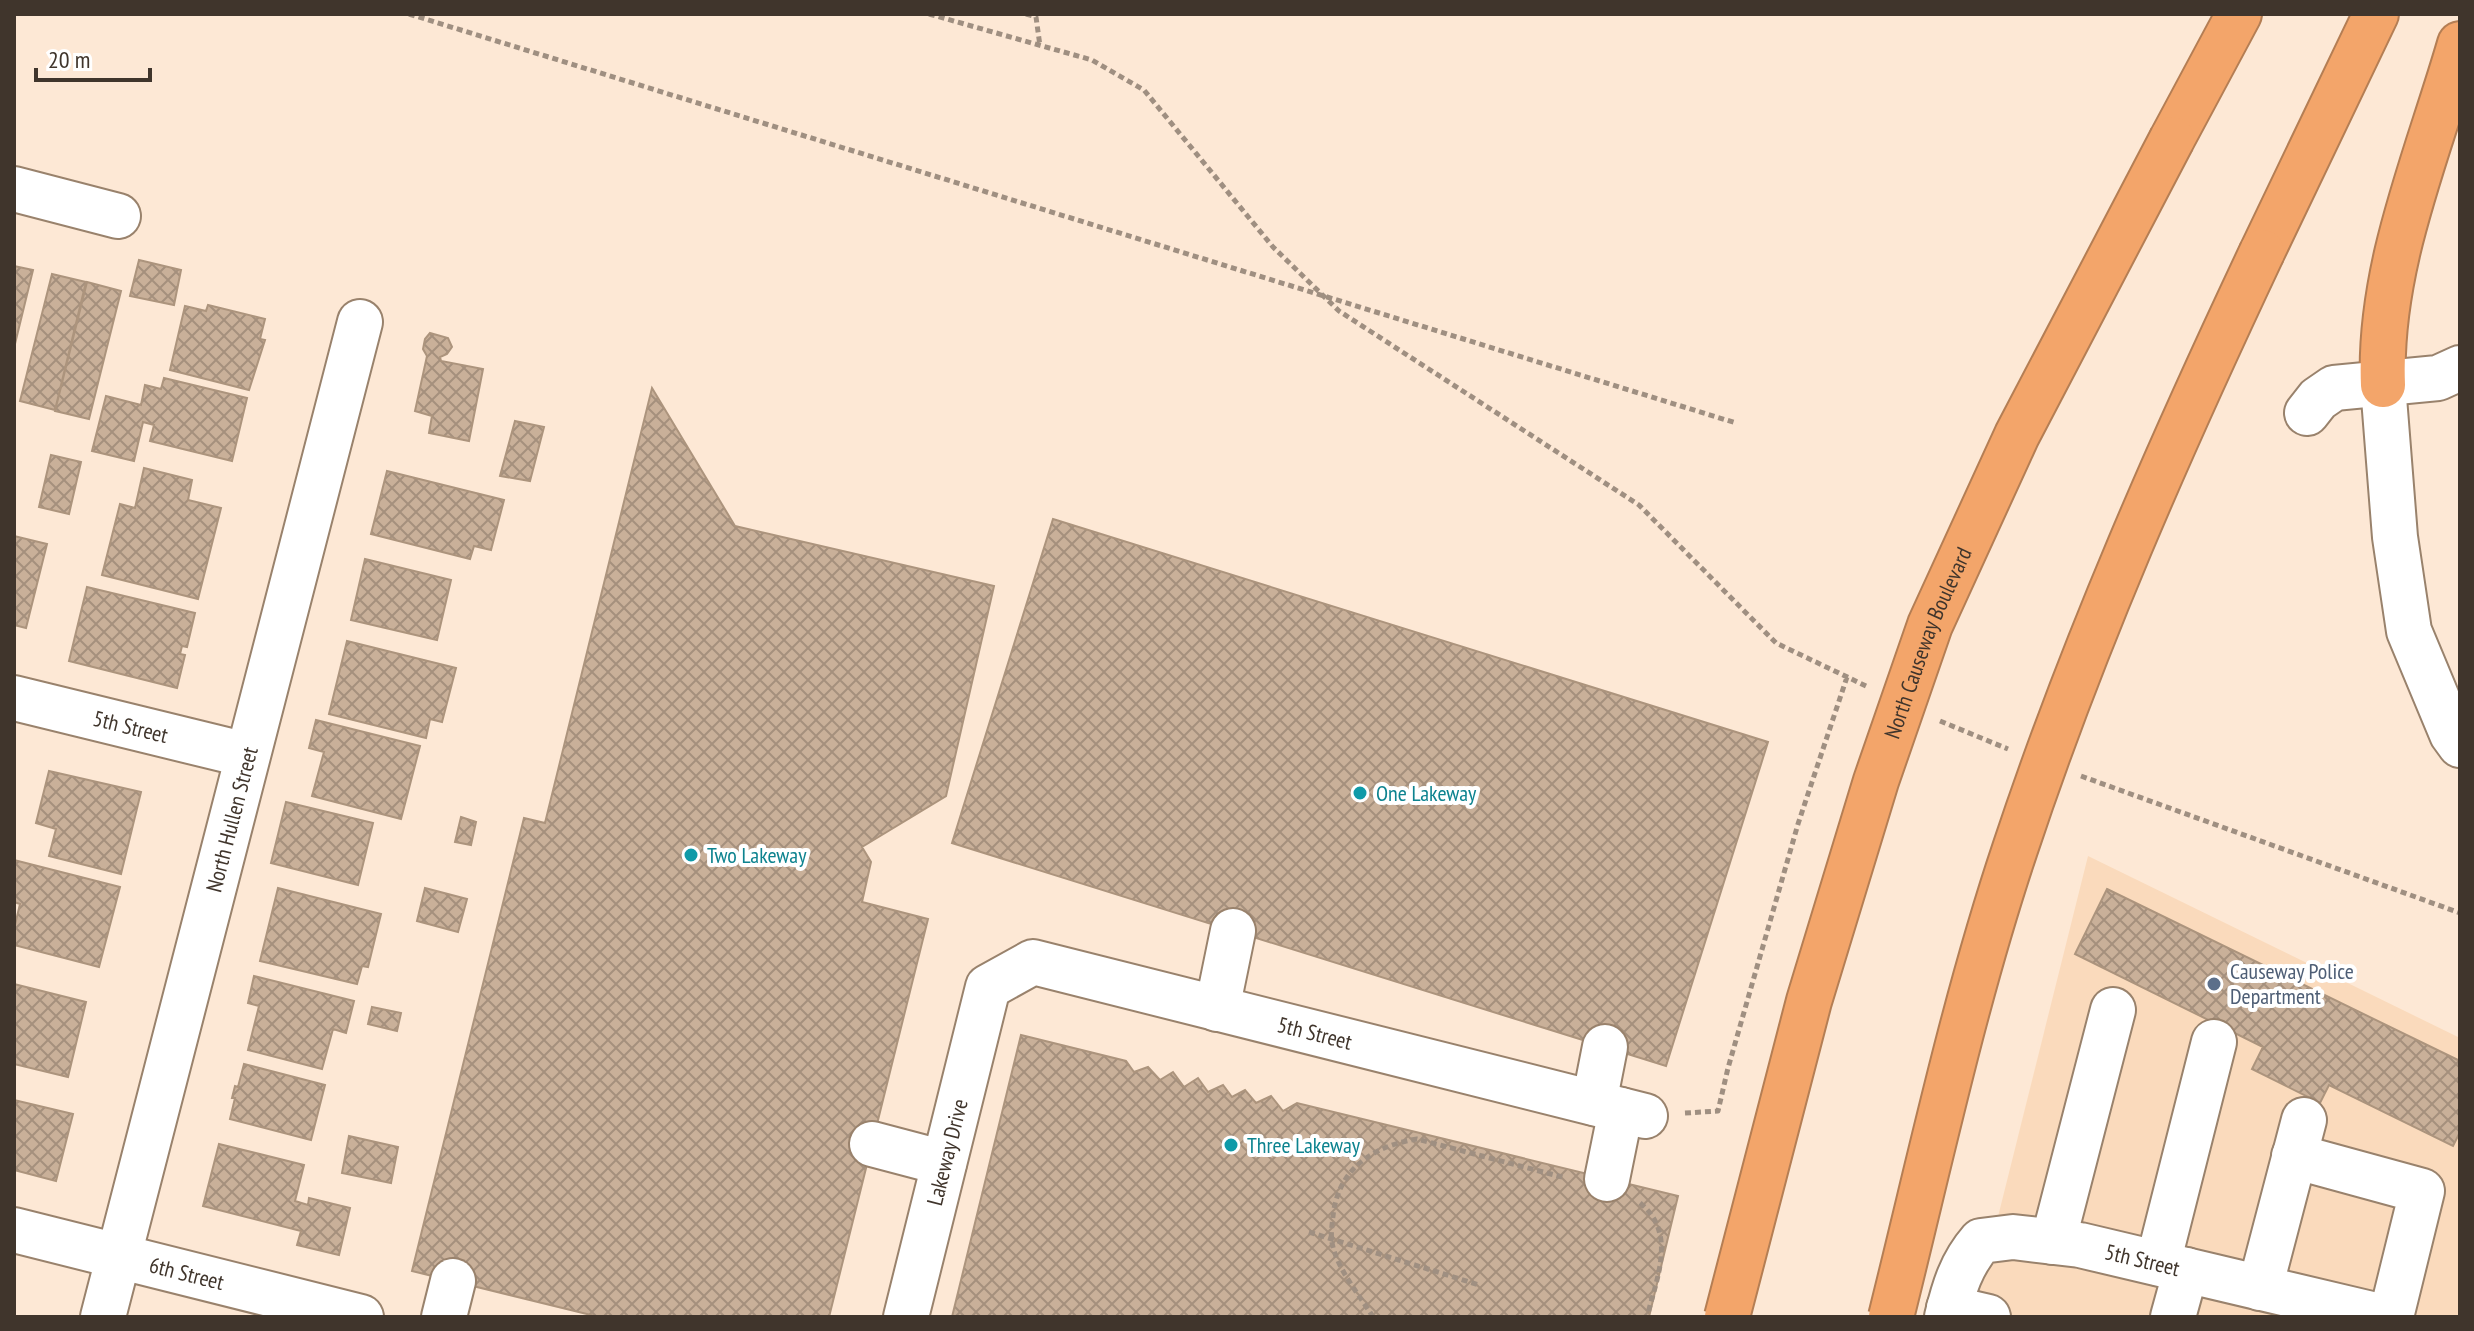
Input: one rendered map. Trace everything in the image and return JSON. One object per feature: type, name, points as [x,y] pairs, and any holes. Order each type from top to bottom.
[{"type":"highway","name":"North Causeway Boulevard","points":[[1727,1317],[1809,1001],[1876,781],[1930,625],[2017,435],[2239,14]]},
{"type":"highway","points":[[1891,1317],[1994,914],[2059,721],[2191,402],[2376,14]]},
{"type":"highway","points":[[2383,385],[2381,352],[2388,299],[2403,231],[2454,64]]},
{"type":"street","points":[[14,189],[118,216]]},
{"type":"street","name":"North Hullen Street","points":[[103,1317],[360,322]]},
{"type":"street","points":[[2307,413],[2318,399],[2334,388],[2438,378],[2460,368]]},
{"type":"street","points":[[2383,385],[2395,537],[2409,631],[2452,734],[2460,745]]},
{"type":"street","name":"5th Street","points":[[14,698],[247,755]]},
{"type":"street","points":[[1217,1009],[1233,931]]},
{"type":"street","name":"5th Street","points":[[988,987],[1033,962],[1620,1110]]},
{"type":"street","name":"Lakeway Drive","points":[[906,1317],[988,987]]},
{"type":"street","points":[[2033,1239],[2113,1010]]},
{"type":"street","points":[[2173,1317],[2172,1266],[2214,1042]]},
{"type":"street","points":[[1605,1047],[1620,1110],[1606,1186]]},
{"type":"street","points":[[2260,1288],[2299,1138],[2422,1191],[2391,1317]]},
{"type":"street","points":[[872,1144],[944,1163]]},
{"type":"street","name":"6th Street","points":[[14,1230],[361,1317]]},
{"type":"street","name":"5th Street","points":[[1961,1314],[1960,1272],[1966,1258],[1981,1241],[2033,1239],[2080,1245],[2384,1317]]},
{"type":"path","points":[[409,14],[1736,423]]},
{"type":"path","points":[[929,14],[1092,60],[1144,90],[1273,247],[1339,311],[1639,505],[1776,643],[1875,690]]},
{"type":"path","points":[[1026,14],[1036,17],[1040,46]]},
{"type":"path","points":[[1620,1110],[1718,1111],[1798,824],[1847,677]]},
{"type":"path","points":[[1930,716],[1971,736],[2015,752]]},
{"type":"path","points":[[2075,773],[2460,913]]},
{"type":"path","points":[[1373,1317],[1338,1261],[1332,1240],[1334,1209],[1340,1186],[1353,1168],[1372,1152],[1417,1139],[1606,1186],[1651,1212],[1662,1232],[1663,1257],[1647,1317]]},
{"type":"path","points":[[1309,1232],[1479,1285]]},
{"type":"shaded area","points":[[2088,856],[2460,1038],[2460,1317],[1973,1317]]},
{"type":"building","points":[[139,260],[181,270],[174,305],[130,296]]},
{"type":"building","points":[[14,266],[33,270],[14,348]]},
{"type":"building","points":[[52,274],[86,282],[55,410],[20,401]]},
{"type":"building","points":[[87,282],[121,291],[89,419],[55,411]]},
{"type":"building","points":[[208,305],[265,319],[260,339],[265,340],[249,390],[170,370],[185,306],[206,311]]},
{"type":"building","points":[[430,333],[448,338],[452,347],[440,357],[441,361],[483,369],[469,441],[429,433],[432,416],[415,411],[427,356],[423,349]]},
{"type":"building","points":[[164,378],[247,398],[232,461],[150,441],[154,425],[143,422],[134,461],[92,451],[106,396],[141,405],[145,385],[161,389]]},
{"type":"building","name":"Two Lakeway","points":[[652,388],[735,526],[994,586],[946,796],[862,847],[871,862],[862,902],[928,919],[829,1317],[599,1317],[412,1271],[524,818],[545,823]]},
{"type":"building","points":[[515,421],[544,427],[530,481],[500,476]]},
{"type":"building","points":[[51,455],[81,462],[69,514],[39,507]]},
{"type":"building","points":[[144,468],[192,480],[188,500],[221,508],[198,599],[102,575],[120,504],[135,508]]},
{"type":"building","points":[[387,471],[504,500],[491,550],[474,546],[470,559],[371,534]]},
{"type":"building","name":"One Lakeway","points":[[1053,519],[1768,742],[1666,1066],[952,843]]},
{"type":"building","points":[[14,536],[47,544],[26,628],[14,625]]},
{"type":"building","points":[[365,559],[451,580],[437,640],[351,620]]},
{"type":"building","points":[[87,587],[195,613],[187,647],[182,646],[180,654],[185,655],[177,688],[69,661]]},
{"type":"building","points":[[347,641],[456,668],[442,722],[430,719],[426,738],[329,714]]},
{"type":"building","points":[[316,720],[420,746],[401,819],[312,796],[324,752],[309,748]]},
{"type":"building","points":[[49,771],[141,792],[121,874],[49,856],[56,829],[36,823]]},
{"type":"building","points":[[286,802],[373,823],[358,885],[271,863]]},
{"type":"building","points":[[461,817],[476,822],[471,845],[455,842]]},
{"type":"building","points":[[14,860],[120,887],[99,967],[14,945],[20,904],[14,902]]},
{"type":"building","points":[[278,888],[381,914],[368,967],[362,966],[357,984],[260,961]]},
{"type":"building","points":[[425,888],[467,899],[458,932],[417,921]]},
{"type":"building","points":[[2107,889],[2460,1061],[2460,1132],[2453,1146],[2329,1085],[2320,1103],[2252,1069],[2263,1047],[2075,954]]},
{"type":"building","points":[[254,976],[354,1001],[346,1033],[333,1029],[322,1069],[248,1050],[259,1006],[248,1003]]},
{"type":"building","points":[[14,984],[86,1002],[68,1077],[14,1064]]},
{"type":"building","points":[[372,1007],[401,1013],[397,1031],[368,1024]]},
{"type":"building","name":"Three Lakeway","points":[[1021,1035],[1126,1061],[1134,1072],[1148,1067],[1160,1080],[1173,1072],[1184,1087],[1198,1078],[1208,1092],[1223,1085],[1232,1097],[1245,1090],[1256,1103],[1271,1096],[1283,1111],[1297,1103],[1678,1196],[1649,1317],[952,1317]]},
{"type":"building","points":[[244,1064],[325,1085],[311,1140],[230,1119],[235,1086],[238,1087]]},
{"type":"building","points":[[14,1100],[73,1114],[56,1181],[14,1170]]},
{"type":"building","points":[[349,1136],[398,1147],[391,1183],[342,1173]]},
{"type":"building","points":[[219,1144],[304,1165],[295,1201],[308,1205],[309,1198],[350,1208],[339,1255],[297,1245],[301,1231],[203,1206]]},
{"type":"place","name":"One Lakeway","points":[[1360,793]]},
{"type":"place","name":"Two Lakeway","points":[[691,855]]},
{"type":"place","name":"Causeway Police Department","points":[[2214,984]]},
{"type":"place","name":"Three Lakeway","points":[[1231,1145]]}]
